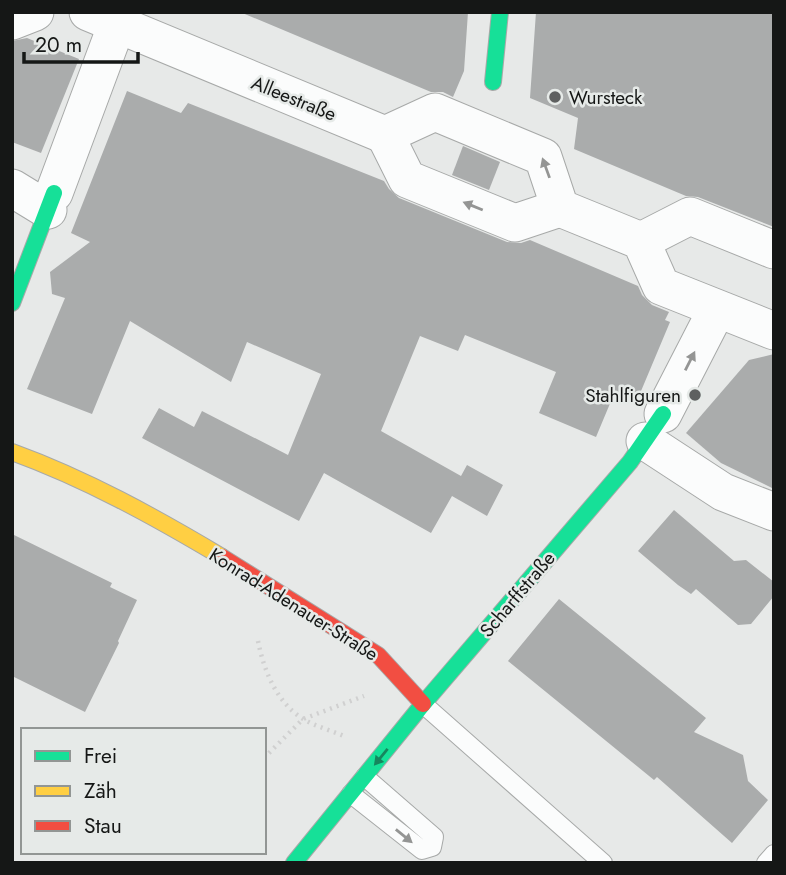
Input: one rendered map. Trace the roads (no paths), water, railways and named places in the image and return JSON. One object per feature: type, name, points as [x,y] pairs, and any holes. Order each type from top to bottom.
[{"type":"street","points":[[12,21],[35,12]]},
{"type":"street","points":[[489,134],[500,12]]},
{"type":"street","points":[[12,303],[51,201],[102,18]]},
{"type":"street","name":"Alleestraße","points":[[102,18],[385,135]]},
{"type":"street","points":[[560,208],[543,157],[489,134],[435,112],[385,135],[407,179],[515,223],[560,208],[641,241],[661,286],[774,331]]},
{"type":"street","points":[[12,188],[51,201]]},
{"type":"street","points":[[641,241],[690,216],[774,250]]},
{"type":"street","name":"Scharffstraße","points":[[294,863],[423,704],[630,462],[654,427],[717,309]]},
{"type":"street","points":[[654,427],[723,492],[774,512]]},
{"type":"street","name":"Konrad-Adenauer-Straße","points":[[12,452],[58,469],[157,520],[263,582],[378,655],[423,704]]},
{"type":"lane","name":"Konrad-Adenauer-Straße","points":[[423,704],[603,863]]},
{"type":"lane","points":[[351,793],[422,850],[432,847],[434,837],[365,777]]},
{"type":"lane","points":[[766,863],[774,855]]},
{"type":"place","name":"Wursteck","points":[[555,97]]},
{"type":"place","name":"Stahlfiguren","points":[[695,395]]}]
